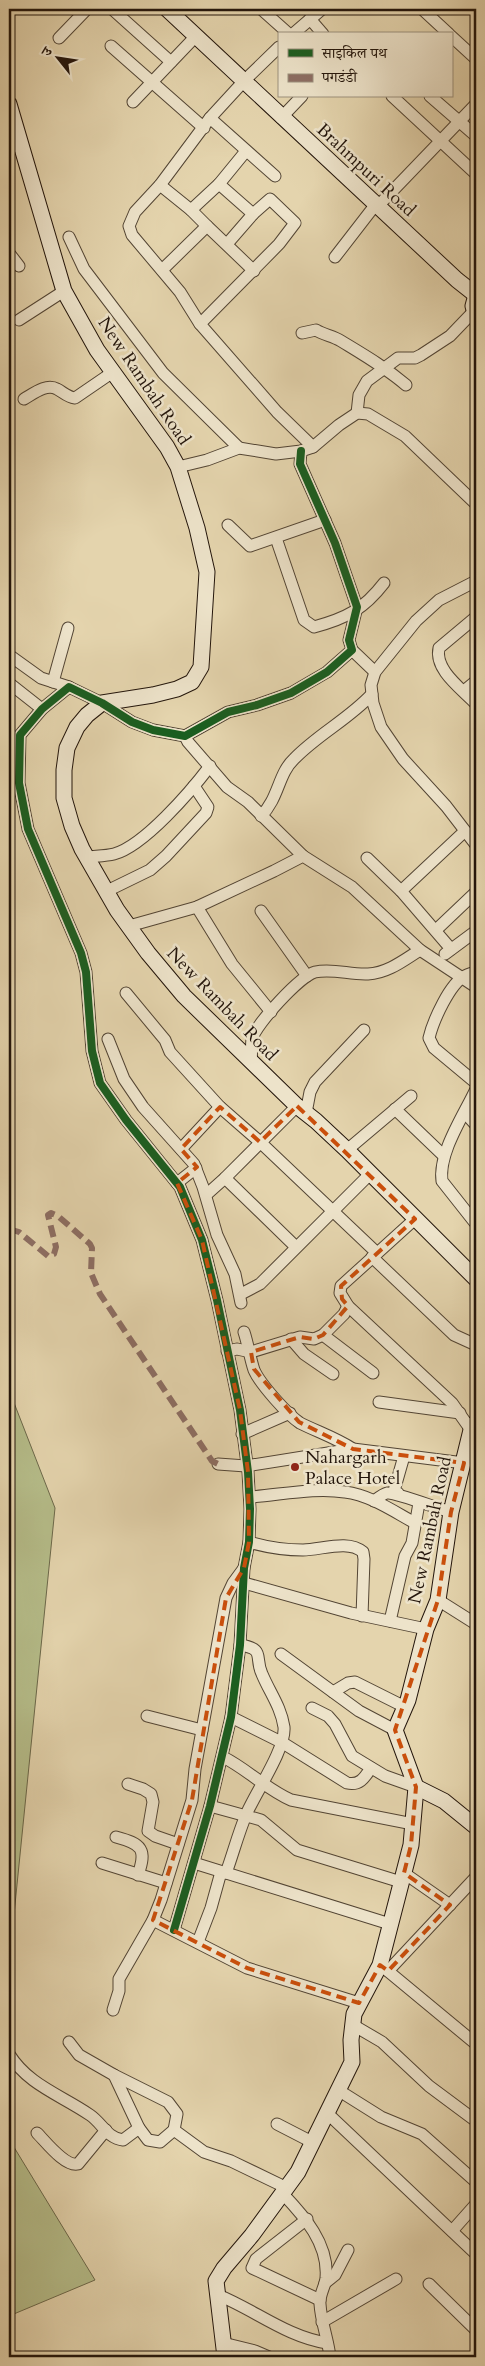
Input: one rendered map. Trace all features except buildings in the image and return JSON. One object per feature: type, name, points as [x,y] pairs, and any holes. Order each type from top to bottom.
[{"type":"street","points":[[112,9],[171,62]]},
{"type":"street","points":[[261,9],[286,32]]},
{"type":"street","points":[[295,32],[322,9]]},
{"type":"street","points":[[422,9],[444,32]]},
{"type":"street","points":[[59,38],[82,10]]},
{"type":"street","name":"Brahmpuri Road","points":[[169,10],[281,118],[457,280],[476,295],[475,314]]},
{"type":"street","points":[[310,19],[321,32]]},
{"type":"street","points":[[133,102],[196,36]]},
{"type":"street","points":[[452,39],[476,59]]},
{"type":"street","points":[[111,46],[152,82],[246,151],[276,176]]},
{"type":"street","points":[[278,49],[244,81],[207,123],[160,185],[135,212],[129,226],[132,235],[180,292],[200,324],[272,406],[313,447]]},
{"type":"street","points":[[281,118],[300,98]]},
{"type":"street","points":[[394,98],[476,174]]},
{"type":"street","points":[[432,98],[476,136]]},
{"type":"street","points":[[335,257],[377,205],[442,141],[476,104]]},
{"type":"street","name":"New Rambah Road","points":[[9,105],[15,145],[64,290],[97,350],[167,448],[178,467],[207,572],[201,667],[192,682],[177,689],[153,695],[102,703],[87,714],[77,727],[67,748],[64,770],[64,798],[72,826],[107,891],[130,926],[148,953],[184,996],[301,1110],[371,1173],[476,1279]]},
{"type":"street","points":[[191,210],[219,184],[246,151]]},
{"type":"street","points":[[219,184],[253,214]]},
{"type":"street","points":[[160,185],[191,210],[254,271]]},
{"type":"street","points":[[200,324],[254,271],[295,224],[270,199],[253,214],[227,244]]},
{"type":"street","points":[[162,270],[207,226]]},
{"type":"street","points":[[69,238],[84,269],[163,373],[239,448]]},
{"type":"street","points":[[9,253],[20,266]]},
{"type":"street","points":[[19,320],[64,290]]},
{"type":"street","points":[[357,413],[359,396],[367,381],[398,358],[415,358],[421,355],[450,336],[475,314]]},
{"type":"street","points":[[302,333],[316,330],[324,336],[339,340],[386,368],[406,385]]},
{"type":"street","points":[[24,399],[48,387],[54,387],[68,397],[75,398],[112,372]]},
{"type":"street","points":[[178,467],[207,460],[239,448],[276,454],[301,451],[313,447],[339,425],[357,413],[368,414],[405,436],[476,504]]},
{"type":"street","points":[[301,451],[300,464],[325,520],[357,607],[354,613],[350,640],[352,650],[375,672]]},
{"type":"street","points":[[228,525],[250,546],[325,520]]},
{"type":"street","points":[[276,538],[304,620],[314,627],[354,613],[372,599],[384,583]]},
{"type":"street","points":[[476,581],[439,600],[414,623],[372,678],[372,694],[381,727],[402,760],[446,806],[476,845]]},
{"type":"street","points":[[476,617],[443,644],[438,652],[437,659],[443,669],[476,704]]},
{"type":"street","points":[[53,682],[68,628]]},
{"type":"street","points":[[9,655],[41,678],[69,687],[102,703],[132,722],[153,730],[185,736],[228,712],[257,705],[291,693],[328,672],[352,650]]},
{"type":"street","points":[[464,691],[476,681]]},
{"type":"street","points":[[9,683],[42,709]]},
{"type":"street","points":[[18,783],[20,735],[42,709],[69,687]]},
{"type":"street","points":[[261,816],[275,797],[286,769],[293,759],[320,736],[351,715],[372,694]]},
{"type":"street","points":[[185,736],[227,787],[248,802],[303,856],[352,887],[420,950],[437,959],[476,986]]},
{"type":"street","points":[[9,752],[16,763],[18,783],[28,829],[81,953],[86,972],[92,1051],[100,1083],[126,1120],[177,1183],[202,1240],[240,1410],[250,1497],[249,1542],[244,1568],[240,1646],[231,1717],[210,1806],[174,1930]]},
{"type":"street","points":[[87,856],[114,854],[126,848],[179,805],[210,766]]},
{"type":"street","points":[[107,891],[150,870],[179,843],[206,813],[208,807],[194,786]]},
{"type":"street","points":[[401,891],[464,831]]},
{"type":"street","points":[[130,926],[197,907],[303,856]]},
{"type":"street","points":[[367,858],[401,891],[451,949]]},
{"type":"street","points":[[436,930],[476,892]]},
{"type":"street","points":[[197,907],[232,964],[271,1012]]},
{"type":"street","points":[[261,911],[307,976]]},
{"type":"street","points":[[437,959],[476,931]]},
{"type":"street","points":[[251,1062],[252,1038],[257,1029],[294,985],[307,976],[326,970],[368,974],[387,970],[420,950]]},
{"type":"street","points":[[476,972],[463,976],[440,1006],[433,1020],[429,1041],[476,1083]]},
{"type":"street","points":[[126,993],[165,1040],[170,1052],[220,1107],[333,1209],[375,1255],[454,1335],[476,1345]]},
{"type":"street","points":[[206,1194],[225,1178],[260,1142],[301,1110],[314,1082],[364,1030]]},
{"type":"street","points":[[108,1039],[124,1079],[143,1107],[196,1168],[206,1194],[217,1235],[235,1274],[241,1299],[260,1284],[371,1173]]},
{"type":"street","points":[[476,1090],[444,1156],[442,1181],[476,1224]]},
{"type":"street","points":[[347,1150],[410,1096]]},
{"type":"street","points":[[181,1149],[220,1107]]},
{"type":"street","points":[[395,1109],[444,1156]]},
{"type":"street","points":[[465,1113],[476,1125]]},
{"type":"street","points":[[177,1183],[196,1168]]},
{"type":"street","points":[[225,1178],[296,1247]]},
{"type":"street","points":[[415,1219],[342,1286],[340,1292],[342,1299],[348,1306],[410,1362],[473,1426]]},
{"type":"street","points":[[227,1350],[237,1349],[250,1352],[300,1337],[314,1339],[322,1335],[344,1314],[348,1306]]},
{"type":"street","points":[[244,1332],[254,1369],[260,1380],[290,1413],[299,1422],[353,1449]]},
{"type":"street","points":[[322,1335],[372,1373]]},
{"type":"street","points":[[291,1339],[304,1354],[333,1374]]},
{"type":"street","points":[[380,1402],[460,1413]]},
{"type":"street","points":[[242,1434],[290,1413]]},
{"type":"street","name":"New Rambah Road","points":[[395,1730],[405,1707],[426,1629],[438,1600],[451,1512],[470,1465],[473,1426]]},
{"type":"street","points":[[218,1464],[246,1466],[353,1449],[470,1465]]},
{"type":"street","points":[[398,1494],[394,1491],[404,1456]]},
{"type":"street","points":[[250,1497],[323,1491],[345,1492],[374,1501],[415,1523]]},
{"type":"street","points":[[374,1501],[387,1493],[398,1494],[419,1503],[451,1512]]},
{"type":"street","points":[[390,1621],[405,1556],[412,1543],[419,1503]]},
{"type":"street","points":[[249,1542],[265,1547],[303,1550],[344,1546],[359,1549],[363,1552],[364,1558],[362,1616]]},
{"type":"street","points":[[113,2010],[119,1991],[119,1980],[153,1920],[192,1800],[202,1730],[226,1598],[233,1583],[244,1568]]},
{"type":"street","points":[[244,1583],[362,1616],[426,1629]]},
{"type":"street","points":[[438,1600],[476,1624]]},
{"type":"street","points":[[198,1942],[246,1816],[283,1743],[284,1729],[277,1700],[261,1672],[259,1656],[252,1647],[240,1646]]},
{"type":"street","points":[[282,1654],[359,1711],[395,1730],[416,1787],[411,1846],[390,1924],[384,1968]]},
{"type":"street","points":[[333,1692],[348,1683],[356,1682],[405,1707]]},
{"type":"street","points":[[312,1708],[328,1716],[335,1724],[352,1756],[385,1776],[416,1787],[444,1801],[476,1827]]},
{"type":"street","points":[[147,1716],[202,1730]]},
{"type":"street","points":[[231,1717],[283,1743],[347,1783],[354,1785],[362,1781],[371,1768]]},
{"type":"street","points":[[223,1757],[239,1765],[291,1800],[412,1824]]},
{"type":"street","points":[[128,1784],[151,1794],[153,1802],[148,1830],[155,1836],[178,1844]]},
{"type":"street","points":[[210,1806],[261,1820],[297,1850],[402,1877],[450,1905]]},
{"type":"street","points":[[116,1837],[131,1841],[142,1850],[144,1858],[138,1875]]},
{"type":"street","points":[[102,1863],[166,1883]]},
{"type":"street","points":[[194,1863],[390,1924]]},
{"type":"street","points":[[269,2357],[254,2351],[224,2350],[216,2281],[298,2172],[352,2062],[354,2014],[359,2003],[384,1968],[450,1905],[471,1890],[476,1876]]},
{"type":"street","points":[[153,1920],[247,1968],[359,2003]]},
{"type":"street","points":[[384,1968],[476,2044]]},
{"type":"street","points":[[353,2025],[382,2042],[429,2086],[476,2121]]},
{"type":"street","points":[[69,2042],[79,2055],[168,2102],[177,2114],[174,2130],[160,2142],[148,2140],[139,2128],[114,2074]]},
{"type":"street","points":[[9,2054],[26,2074],[43,2088],[91,2115],[116,2139],[123,2140],[139,2128]]},
{"type":"street","points":[[338,2090],[381,2117],[422,2134],[476,2182]]},
{"type":"street","points":[[326,2112],[476,2254]]},
{"type":"street","points":[[277,2124],[312,2142]]},
{"type":"street","points":[[37,2133],[63,2160],[74,2165],[78,2164],[106,2130]]},
{"type":"street","points":[[174,2130],[204,2152],[231,2161],[285,2191],[306,2219],[325,2256],[325,2283],[320,2300],[322,2322],[330,2357]]},
{"type":"street","points":[[452,2231],[476,2204]]},
{"type":"street","points":[[306,2219],[256,2259],[252,2268],[320,2300]]},
{"type":"street","points":[[325,2283],[335,2274],[348,2250]]},
{"type":"street","points":[[322,2322],[396,2279]]},
{"type":"street","points":[[429,2284],[476,2330]]},
{"type":"street","points":[[218,2294],[301,2338],[327,2343]]},
{"type":"highlighted area","points":[[297,1106],[415,1219],[341,1286],[342,1299],[348,1306],[323,1335],[314,1339],[300,1337],[251,1352],[254,1369],[299,1422],[353,1449],[464,1463],[451,1512],[438,1600],[395,1730],[416,1787],[411,1845],[404,1873],[450,1905],[388,1971],[380,1965],[359,2003],[247,1968],[153,1920],[192,1800],[226,1598],[244,1568],[249,1542],[248,1472],[240,1410],[202,1240],[177,1183],[197,1167],[181,1149],[220,1107],[260,1142]]},
{"type":"green space","points":[[9,1390],[55,1508],[9,1964]]},
{"type":"green space","points":[[9,2139],[95,2280],[9,2316]]},
{"type":"marked path","points":[[9,1229],[19,1232],[48,1256],[54,1254],[56,1247],[48,1215],[51,1213],[58,1216],[90,1244],[92,1248],[91,1273],[100,1294],[212,1461],[218,1464]]},
{"type":"cycle path","points":[[174,1930],[210,1806],[231,1717],[240,1645],[244,1568],[249,1542],[248,1472],[240,1410],[217,1300],[202,1240],[180,1187],[126,1120],[100,1083],[92,1051],[86,972],[81,953],[28,829],[19,783],[20,735],[42,709],[69,687],[102,703],[132,722],[153,730],[185,736],[228,712],[257,705],[291,693],[327,672],[352,650],[349,640],[357,607],[335,543],[300,464],[301,451]]},
{"type":"place","name":"Nahargarh Palace Hotel","points":[[295,1467]]}]
